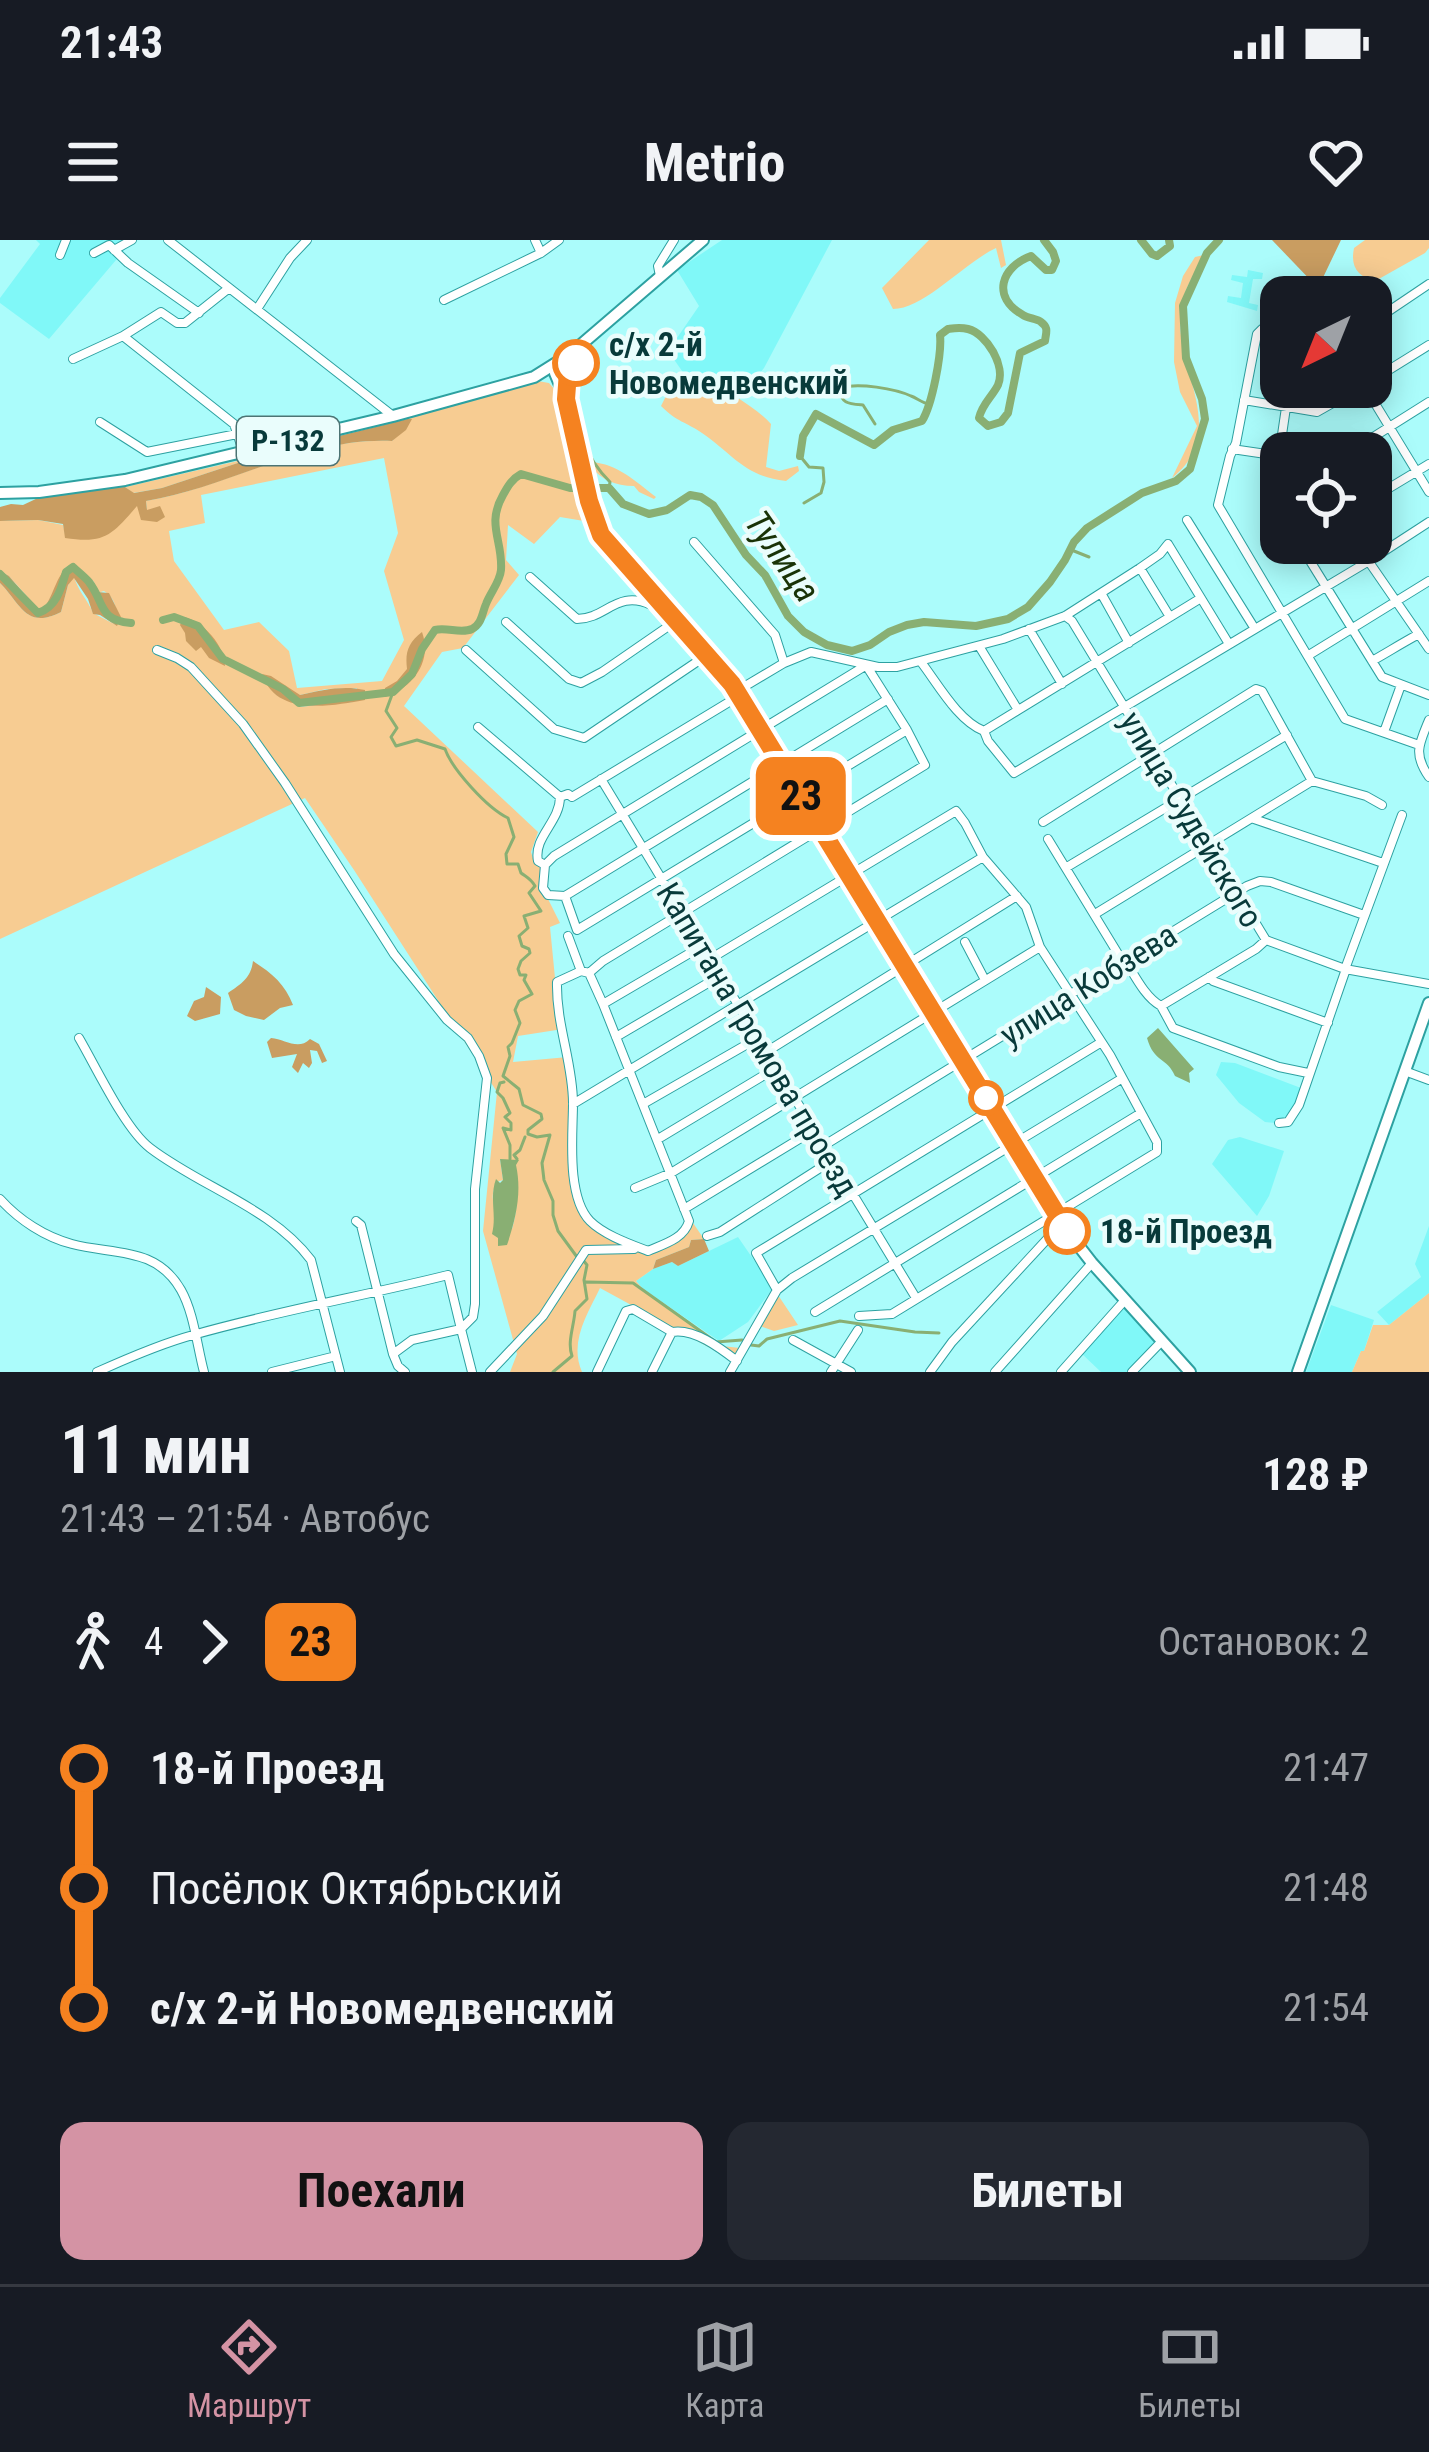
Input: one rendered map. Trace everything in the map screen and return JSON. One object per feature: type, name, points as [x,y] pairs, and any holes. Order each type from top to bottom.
[{"type":"main road","name":"Р-132","points":[[0,494],[125,480],[534,377],[583,344],[703,240]]},
{"type":"main road","points":[[565,396],[573,357],[583,344]]},
{"type":"main road","points":[[556,365],[567,375]]},
{"type":"main road","points":[[556,365],[589,501],[606,542],[738,693],[1058,1218],[1190,1372]]},
{"type":"main road","points":[[534,377],[548,380],[565,396]]},
{"type":"main road","points":[[1301,1372],[1429,1003]]},
{"type":"main road","points":[[1407,1073],[1429,1019]]},
{"type":"street","points":[[60,255],[66,240]]},
{"type":"street","points":[[114,250],[132,240]]},
{"type":"street","points":[[256,309],[307,240]]},
{"type":"street","points":[[535,240],[542,254]]},
{"type":"street","points":[[444,300],[542,254],[559,240]]},
{"type":"street","points":[[660,276],[658,266],[674,240]]},
{"type":"street","points":[[173,241],[393,416]]},
{"type":"street","points":[[94,254],[109,245],[199,313]]},
{"type":"street","points":[[1392,309],[1429,284]]},
{"type":"street","points":[[74,359],[161,312],[181,324],[229,288]]},
{"type":"street","points":[[1260,331],[1218,505],[1345,719],[1419,745]]},
{"type":"street","points":[[123,335],[234,424],[244,453]]},
{"type":"street","points":[[1392,368],[1429,345]]},
{"type":"street","points":[[1244,400],[1260,403]]},
{"type":"street","points":[[1382,432],[1429,402]]},
{"type":"street","points":[[1284,432],[1287,408],[1317,412],[1324,408]]},
{"type":"street","points":[[1379,408],[1429,492]]},
{"type":"street","points":[[100,422],[147,452],[238,434]]},
{"type":"street","points":[[1232,449],[1260,453]]},
{"type":"street","points":[[1392,487],[1429,464]]},
{"type":"street","points":[[1187,520],[1255,629]]},
{"type":"street","points":[[1392,546],[1429,522]]},
{"type":"street","points":[[694,542],[775,635],[784,663]]},
{"type":"street","points":[[560,797],[572,797],[784,663],[812,652],[897,667],[979,646],[1065,616],[1140,568],[1168,544],[1229,644]]},
{"type":"street","points":[[1312,564],[1382,676],[1429,695]]},
{"type":"street","points":[[984,731],[1014,773],[1365,564]]},
{"type":"street","points":[[1372,564],[1429,649]]},
{"type":"street","points":[[1140,568],[1170,617]]},
{"type":"street","points":[[530,578],[578,620],[624,600],[659,602]]},
{"type":"street","points":[[1310,655],[1429,581]]},
{"type":"street","points":[[1101,593],[1129,643]]},
{"type":"street","points":[[921,662],[964,717],[984,731],[1201,598]]},
{"type":"street","name":"улица Судейского","points":[[1065,616],[1266,940],[1346,969],[1429,984]]},
{"type":"street","points":[[506,622],[568,679],[581,683],[676,621]]},
{"type":"street","points":[[1029,629],[1062,684]]},
{"type":"street","points":[[1372,661],[1418,634]]},
{"type":"street","points":[[979,646],[1018,710]]},
{"type":"street","points":[[157,650],[190,667],[243,724],[394,954],[447,1020],[468,1038],[487,1078],[475,1189],[473,1316],[461,1329],[412,1340],[393,1354]]},
{"type":"street","points":[[466,650],[554,729],[584,738],[708,655]]},
{"type":"street","points":[[565,896],[585,972],[603,1004],[689,1221],[686,1231],[674,1240],[648,1251],[592,1223],[584,1212],[572,1157],[573,1104],[557,982],[585,972],[926,765],[866,665]]},
{"type":"street","points":[[866,665],[554,856],[545,865],[543,888],[548,895],[565,896],[887,699]]},
{"type":"street","points":[[1384,732],[1401,685]]},
{"type":"street","points":[[1043,822],[1256,689],[1312,781],[1382,805]]},
{"type":"street","points":[[1429,720],[1419,745],[1419,763],[1429,777]]},
{"type":"street","points":[[478,728],[560,797],[561,806],[549,831],[537,844],[538,861],[545,865]]},
{"type":"street","points":[[572,933],[908,730]]},
{"type":"street","points":[[1067,867],[1287,735]]},
{"type":"street","name":"Капитана Громова проезд","points":[[601,779],[916,1298]]},
{"type":"street","points":[[1095,914],[1312,781]]},
{"type":"street","points":[[710,959],[956,811],[983,857],[1032,920],[1040,947],[1157,1142],[1157,1152],[1058,1218],[892,1314],[859,1316]]},
{"type":"street","points":[[1279,1123],[1286,1124],[1296,1111],[1402,815]]},
{"type":"street","points":[[1254,819],[1383,862]]},
{"type":"street","points":[[1048,839],[1156,1005],[1266,940]]},
{"type":"street","points":[[573,1104],[983,857]]},
{"type":"street","name":"улица Кобзева","points":[[823,1146],[1255,883],[1271,882],[1364,915]]},
{"type":"street","points":[[766,1052],[1017,896]]},
{"type":"street","points":[[965,942],[985,980]]},
{"type":"street","points":[[603,1004],[702,946]]},
{"type":"street","points":[[635,1188],[671,1173],[1040,947]]},
{"type":"street","points":[[616,1037],[720,976]]},
{"type":"street","points":[[1209,977],[1328,1023]]},
{"type":"street","points":[[1161,1006],[1177,1030],[1308,1073]]},
{"type":"street","points":[[79,1038],[141,1140],[278,1226],[311,1260],[340,1372]]},
{"type":"street","points":[[643,1104],[758,1038]]},
{"type":"street","points":[[778,1290],[756,1253],[1100,1043]]},
{"type":"street","points":[[658,1139],[776,1068]]},
{"type":"street","points":[[1407,1073],[1429,1080]]},
{"type":"street","points":[[730,1372],[778,1290],[792,1278],[1121,1079]]},
{"type":"street","points":[[815,1312],[1141,1113]]},
{"type":"street","points":[[684,1209],[814,1130]]},
{"type":"street","points":[[707,1236],[831,1161]]},
{"type":"street","points":[[0,1199],[23,1220],[57,1239],[129,1252],[160,1266],[184,1295],[204,1372]]},
{"type":"street","points":[[929,1372],[1058,1218]]},
{"type":"street","points":[[356,1221],[361,1225],[393,1354],[405,1372]]},
{"type":"street","points":[[490,1372],[543,1316],[586,1250],[642,1249]]},
{"type":"street","points":[[995,1372],[1092,1263]]},
{"type":"street","points":[[97,1372],[194,1334],[448,1275],[472,1372]]},
{"type":"street","points":[[1061,1372],[1125,1300]]},
{"type":"street","points":[[596,1372],[626,1310],[632,1309],[737,1360]]},
{"type":"street","points":[[833,1368],[858,1330]]},
{"type":"street","points":[[652,1372],[672,1332]]},
{"type":"street","points":[[793,1340],[833,1368],[851,1372]]},
{"type":"street","points":[[1132,1372],[1162,1341]]},
{"type":"street","points":[[272,1372],[336,1356]]},
{"type":"shaded area","points":[[36,240],[133,240],[49,339],[0,303],[40,244]]},
{"type":"shaded area","points":[[722,240],[832,240],[764,368],[738,401],[699,372],[687,378],[668,351],[699,306],[677,270]]},
{"type":"shaded area","points":[[929,240],[1001,240],[1006,265],[1001,268],[996,248],[918,302],[893,309],[882,288]]},
{"type":"shaded area","points":[[1272,240],[1341,240],[1324,276],[1306,276]]},
{"type":"shaded area","points":[[1365,240],[1429,240],[1425,253],[1384,276],[1364,276],[1357,270],[1354,248]]},
{"type":"shaded area","points":[[1204,255],[1187,288],[1180,331],[1196,397],[1199,419],[1197,440],[1189,459],[1172,478],[1197,426],[1180,392],[1174,362],[1175,303],[1183,276],[1195,257]]},
{"type":"shaded area","points":[[1248,270],[1263,273],[1260,279],[1253,279],[1249,303],[1258,305],[1257,311],[1227,302],[1228,296],[1241,298],[1243,283],[1231,280],[1232,275],[1247,277]]},
{"type":"shaded area","points":[[701,375],[771,424],[766,467],[779,471],[798,466],[799,471],[786,481],[760,474],[661,406],[670,388]]},
{"type":"shaded area","points":[[532,380],[549,383],[560,396],[590,522],[560,517],[534,544],[508,525],[506,560],[519,575],[463,648],[442,652],[404,706],[538,832],[531,852],[541,866],[547,897],[560,923],[550,927],[563,1029],[518,1036],[513,1062],[568,1057],[578,1185],[591,1217],[602,1227],[648,1249],[673,1239],[693,1223],[704,1239],[691,1240],[689,1247],[656,1260],[653,1269],[636,1281],[722,1346],[740,1348],[734,1361],[600,1288],[579,1339],[582,1372],[510,1372],[517,1354],[483,1231],[497,1092],[305,798],[0,939],[0,583],[25,612],[40,618],[61,612],[74,576],[93,613],[116,625],[117,615],[111,597],[104,591],[97,593],[94,582],[76,566],[66,567],[45,608],[37,608],[0,571],[0,521],[63,525],[66,538],[138,505],[147,510],[146,501],[298,455],[360,442],[392,441],[411,419],[407,419]],"holes":[[[384,458],[398,533],[384,571],[404,640],[382,681],[297,688],[289,651],[259,622],[224,630],[174,561],[169,531],[205,523],[201,495]],[[357,688],[353,702],[298,707],[300,695]],[[500,1159],[515,1162],[512,1229],[493,1202],[497,1182],[503,1180]]]},
{"type":"shaded area","points":[[412,419],[406,430],[392,441],[329,447],[146,501],[147,510],[160,506],[165,517],[157,522],[141,520],[137,506],[99,538],[65,538],[63,524],[0,521],[0,507],[11,504],[86,489],[125,487],[134,493],[162,488],[259,456]]},
{"type":"shaded area","points":[[259,456],[162,488],[133,493],[125,487]]},
{"type":"shaded area","points":[[591,462],[618,470],[656,497],[604,478]]},
{"type":"shaded area","points":[[71,564],[94,583],[97,592],[109,593],[121,617],[117,626],[93,614],[74,578],[61,612],[40,618],[25,612],[0,583],[0,571],[36,608],[44,608]]},
{"type":"shaded area","points":[[184,617],[212,636],[225,666],[186,641],[180,625]]},
{"type":"shaded area","points":[[422,632],[425,654],[418,672],[385,697],[385,688],[407,669],[408,648]]},
{"type":"shaded area","points":[[262,674],[300,695],[357,689],[365,690],[365,700],[321,706],[292,703],[269,688]]},
{"type":"shaded area","points":[[253,961],[277,980],[293,1005],[264,1020],[234,1010],[228,993],[248,976]]},
{"type":"shaded area","points":[[206,987],[221,997],[220,1014],[195,1021],[187,1016],[194,1001],[204,997]]},
{"type":"shaded area","points":[[1158,1028],[1194,1069],[1189,1073],[1190,1083],[1175,1076],[1153,1052],[1147,1038]]},
{"type":"shaded area","points":[[271,1038],[296,1044],[310,1039],[319,1044],[327,1061],[322,1063],[317,1051],[310,1050],[312,1063],[309,1068],[303,1063],[298,1073],[292,1067],[297,1054],[272,1058],[267,1042]]},
{"type":"shaded area","points":[[1221,1062],[1301,1088],[1291,1113],[1276,1123],[1265,1122],[1239,1103],[1216,1075]]},
{"type":"shaded area","points":[[1240,1137],[1284,1151],[1257,1216],[1212,1164],[1228,1140]]},
{"type":"shaded area","points":[[500,1159],[519,1160],[513,1225],[507,1245],[498,1246],[492,1234],[494,1186],[496,1179],[503,1180]]},
{"type":"shaded area","points":[[1429,1226],[1429,1293],[1389,1325],[1377,1312],[1421,1277],[1415,1264]]},
{"type":"shaded area","points":[[738,1237],[773,1288],[748,1322],[719,1341],[636,1281],[653,1269],[672,1262],[678,1266]]},
{"type":"shaded area","points":[[704,1239],[709,1251],[678,1266],[672,1262],[653,1269],[656,1260],[689,1247],[691,1240]]},
{"type":"shaded area","points":[[1429,1293],[1429,1372],[1352,1372],[1373,1325],[1389,1325]]},
{"type":"shaded area","points":[[778,1295],[798,1325],[774,1331],[760,1326]]},
{"type":"shaded area","points":[[1331,1305],[1374,1320],[1364,1351],[1352,1372],[1306,1372]]},
{"type":"shaded area","points":[[1122,1306],[1157,1343],[1129,1372],[1101,1372],[1081,1353]]},
{"type":"waterway","points":[[800,456],[803,436],[816,414],[874,445],[893,430],[922,421],[936,379],[940,335],[948,329],[975,332],[993,352],[1000,377],[979,418],[988,426],[1001,422],[1008,413],[1020,353],[1045,341],[1046,330],[1040,321],[1013,308],[1004,283],[1013,267],[1031,256],[1052,270],[1056,261],[1044,240]]},
{"type":"waterway","points":[[1141,240],[1157,256],[1170,246],[1169,240]]},
{"type":"waterway","name":"Тулица","points":[[163,620],[174,617],[198,626],[223,659],[283,689],[299,703],[393,692],[412,674],[435,630],[468,630],[480,621],[501,570],[495,524],[498,506],[521,474],[570,488],[609,488],[623,504],[649,514],[667,510],[690,495],[701,497],[713,505],[765,575],[788,616],[827,645],[852,651],[907,625],[976,626],[1008,619],[1028,607],[1050,582],[1087,528],[1190,469],[1205,419],[1186,358],[1183,306],[1207,253],[1219,240]]},
{"type":"waterway","points":[[574,385],[583,438],[592,460],[610,482],[609,488]]},
{"type":"waterway","points":[[875,424],[863,405],[844,400],[842,388],[887,389],[929,404]]},
{"type":"waterway","points":[[800,456],[809,467],[823,468],[821,493],[804,503]]},
{"type":"waterway","points":[[1069,549],[1089,557]]},
{"type":"waterway","name":"Тулица","points":[[0,574],[38,613],[53,602],[73,567],[89,582],[107,614],[131,623]]},
{"type":"waterway","points":[[393,692],[386,711],[397,728],[391,737],[396,746],[417,740],[445,749],[471,787],[508,818],[514,837],[507,864],[518,864],[535,886],[529,893],[541,911],[524,916],[528,928],[519,936],[530,953],[518,969],[526,975],[532,994],[519,1001],[515,1010],[520,1023],[508,1047],[503,1076],[519,1089],[523,1105],[541,1114],[528,1134],[550,1135],[542,1163],[544,1180],[558,1231],[577,1257]]},
{"type":"waterway","points":[[504,1082],[497,1092],[510,1113],[505,1117],[511,1130],[503,1128],[510,1159]]},
{"type":"waterway","points":[[517,1159],[514,1155],[525,1137]]},
{"type":"waterway","points":[[553,1372],[572,1356],[575,1311],[587,1299],[583,1260]]},
{"type":"waterway","points":[[586,1282],[633,1283],[716,1342],[742,1340]]},
{"type":"waterway","points":[[751,1345],[840,1321],[939,1333]]},
{"type":"bus line","name":"23","points":[[576,363],[568,372],[566,399],[601,535],[732,684],[1067,1231]]},
{"type":"place","name":"с/х 2-й Новомедвенский","points":[[576,363]]},
{"type":"place","name":"18-й Проезд","points":[[1067,1231]]}]
